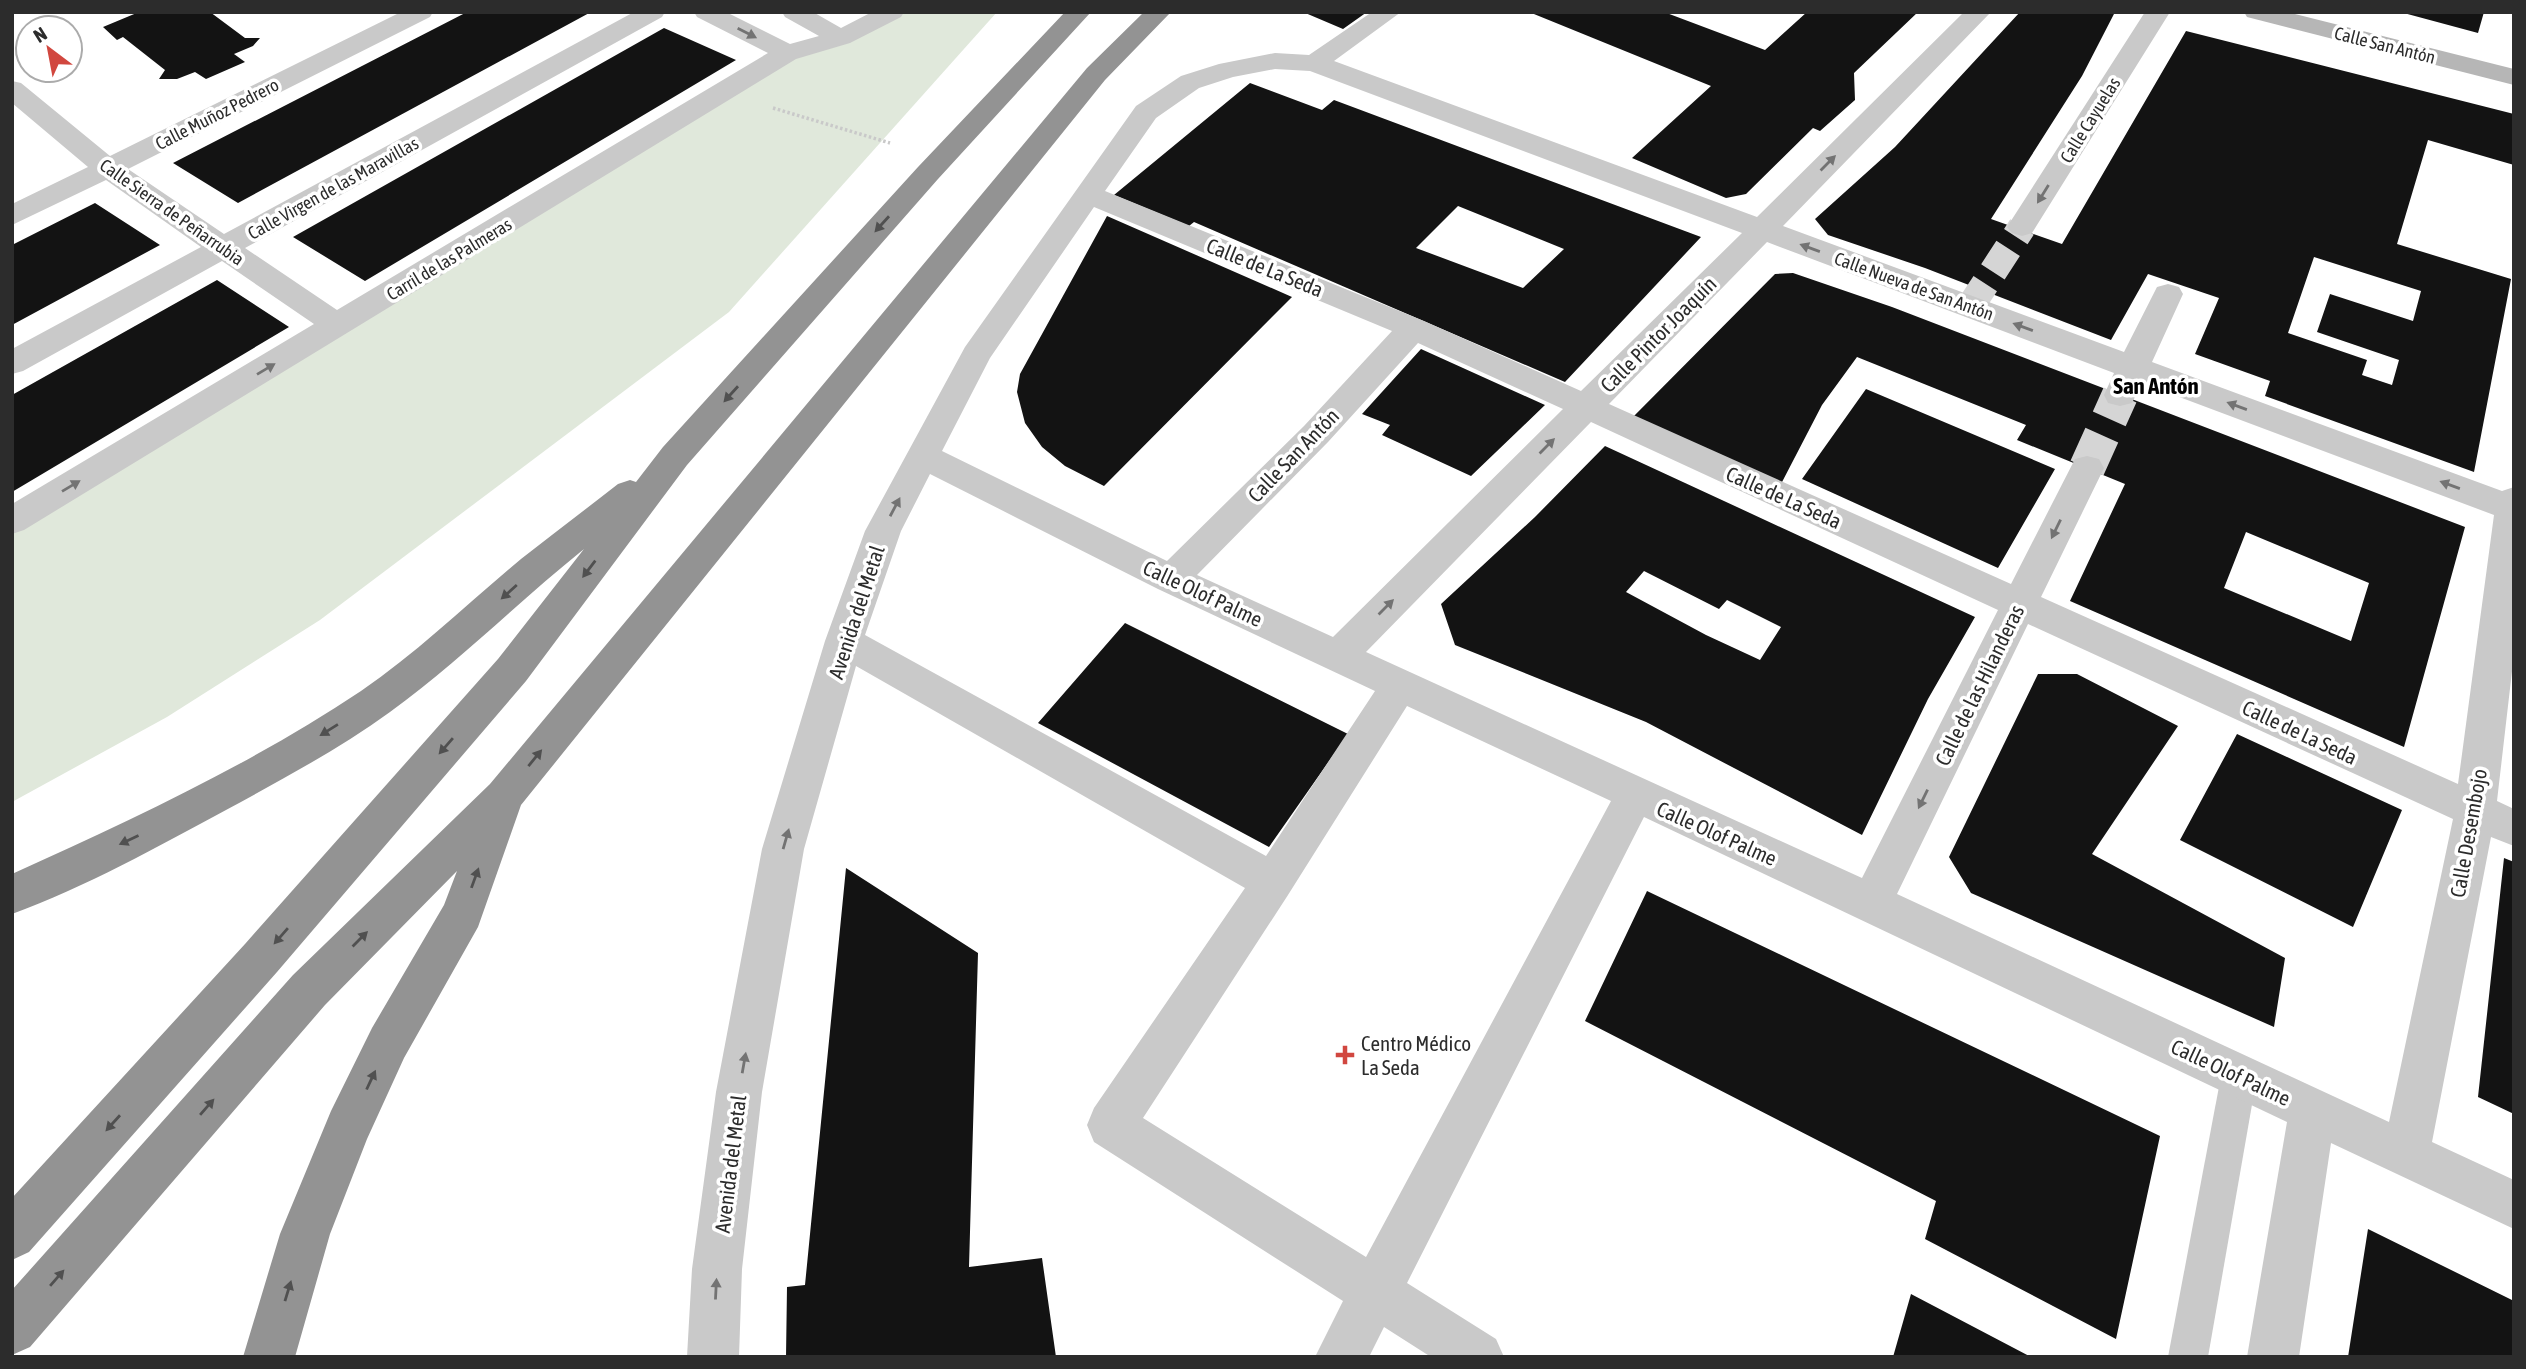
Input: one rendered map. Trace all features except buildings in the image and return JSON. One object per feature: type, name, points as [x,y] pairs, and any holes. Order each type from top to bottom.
[{"type":"highway","points":[[928,173],[1045,12]]},
{"type":"highway","points":[[12,1235],[261,958],[512,670],[676,456],[928,173],[1079,12]]},
{"type":"highway","points":[[1096,74],[1136,12]]},
{"type":"highway","points":[[12,1329],[309,990],[504,796],[1096,74],[1159,12]]},
{"type":"highway","points":[[12,895],[153,829],[270,766],[375,702],[468,629],[533,570],[676,456]]},
{"type":"highway","points":[[270,1357],[305,1234],[348,1129],[388,1043],[463,913],[504,796]]},
{"type":"main road","name":"Calle San Antón","points":[[2256,12],[2514,77]]},
{"type":"street","name":"Calle Muñoz Pedrero","points":[[12,216],[421,12]]},
{"type":"street","name":"Calle Virgen de las Maravillas","points":[[12,363],[653,12]]},
{"type":"street","points":[[706,12],[787,53]]},
{"type":"street","points":[[794,12],[841,38]]},
{"type":"street","name":"Carril de las Palmeras","points":[[12,521],[787,53],[841,38],[892,12]]},
{"type":"street","points":[[1314,63],[1390,12]]},
{"type":"street","name":"Calle Pintor Joaquín","points":[[1338,656],[1979,12]]},
{"type":"street","name":"Calle Cayuelas","points":[[2021,227],[2158,12]]},
{"type":"street","name":"Avenida del Metal","points":[[713,1357],[717,1269],[739,1092],[783,849],[844,641],[883,531],[976,355],[1146,112],[1190,82],[1275,61],[1314,63]]},
{"type":"street","name":"Calle Nueva de San Antón","points":[[1314,63],[1762,230],[2127,381],[2513,506]]},
{"type":"street","name":"Calle Sierra de Peñarrubia","points":[[12,89],[108,169],[338,326]]},
{"type":"street","name":"Calle de La Seda","points":[[1087,194],[1413,328],[2514,828]]},
{"type":"street","points":[[2127,381],[2168,294]]},
{"type":"street","name":"Calle San Antón","points":[[1171,579],[1316,434],[1413,328]]},
{"type":"street","name":"Calle Olof Palme","points":[[923,456],[1171,579],[2514,1205]]},
{"type":"street","name":"Calle de las Hilanderas","points":[[1871,903],[2087,468]]},
{"type":"street","name":"Calle Desembojo","points":[[2406,1154],[2475,812],[2513,506]]},
{"type":"street","points":[[844,641],[1273,882]]},
{"type":"street","points":[[1399,685],[1273,882],[1111,1125],[1478,1357]]},
{"type":"street","points":[[1341,1357],[1635,795]]},
{"type":"street","points":[[2273,1357],[2312,1110]]},
{"type":"lane","points":[[2188,1357],[2239,1076]]},
{"type":"path","points":[[723,92],[890,143]]},
{"type":"shaded area","points":[[892,12],[997,12],[729,312],[320,620],[167,717],[12,802],[12,521],[787,53]]},
{"type":"tunnel","points":[[1970,307],[2022,227]]},
{"type":"tunnel","points":[[2087,468],[2120,395]]},
{"type":"place","name":"Centro Médico La Seda","points":[[1345,1055]]},
{"type":"district","name":"San Antón","points":[[2156,386]]}]
